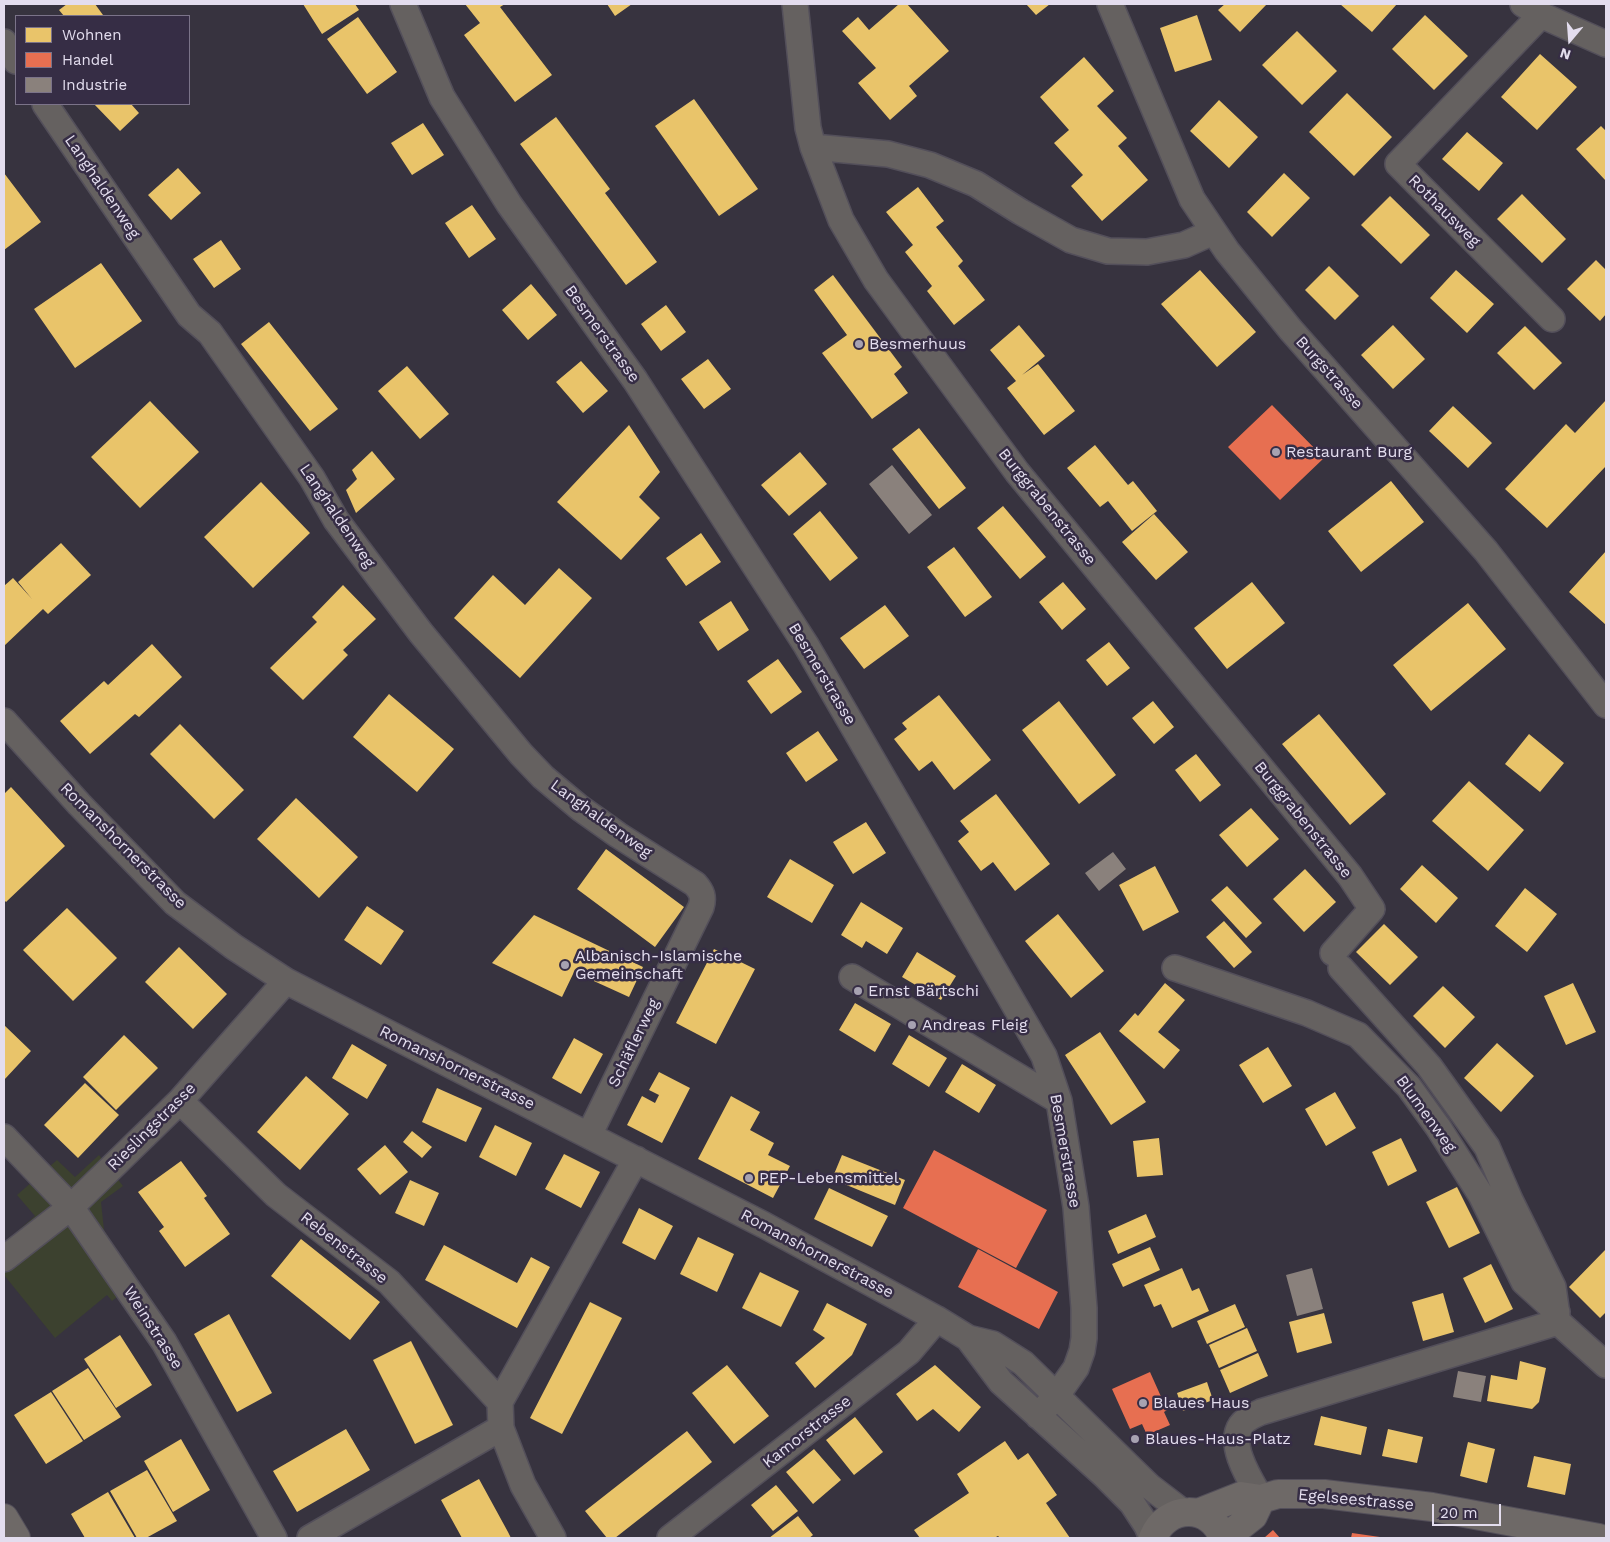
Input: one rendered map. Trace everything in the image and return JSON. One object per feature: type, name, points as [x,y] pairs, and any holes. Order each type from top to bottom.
[{"type":"main road","name":"Egelseestrasse","points":[[1152,1538],[1156,1530],[1172,1515],[1190,1513],[1241,1496],[1261,1499],[1278,1494],[1309,1493],[1388,1500],[1599,1538]]},
{"type":"main road","points":[[1190,1513],[1207,1517],[1215,1524],[1225,1538],[1253,1516],[1261,1499]]},
{"type":"main road","points":[[4,1518],[16,1538]]},
{"type":"street","name":"Besmerstrasse","points":[[403,4],[442,97],[508,204],[635,380],[806,645],[1044,1056],[1059,1101],[1076,1207],[1084,1308],[1082,1352],[1076,1368],[1057,1395],[1038,1416]]},
{"type":"street","name":"Burggrabenstrasse","points":[[795,4],[808,128],[813,147],[841,220],[876,280],[1017,472],[1350,876],[1372,910],[1337,960],[1429,1066]]},
{"type":"street","name":"Burgstrasse","points":[[1110,4],[1192,199],[1214,232],[1261,295],[1486,551],[1606,705]]},
{"type":"street","points":[[1532,9],[1606,44]]},
{"type":"street","name":"Rothausweg","points":[[1532,9],[1398,164],[1552,319]]},
{"type":"street","points":[[4,42],[15,59]]},
{"type":"street","name":"Langhaldenweg","points":[[46,105],[189,316],[210,333],[312,478],[336,520],[421,633],[521,754],[543,777],[580,808],[695,884],[702,891],[703,898]]},
{"type":"street","points":[[813,147],[888,154],[930,165],[976,184],[1071,240],[1108,252],[1147,252],[1184,244],[1214,232]]},
{"type":"street","name":"Romanshornerstrasse","points":[[4,721],[79,804],[175,903],[234,947],[286,981],[764,1225],[937,1319],[968,1338],[993,1344],[1017,1360],[1057,1395],[1153,1490],[1190,1513]]},
{"type":"street","name":"Schäflerweg","points":[[589,1135],[701,907],[703,898]]},
{"type":"street","name":"Blumenweg","points":[[1175,968],[1307,1012],[1358,1035],[1409,1086],[1438,1127],[1481,1195],[1524,1282],[1606,1365]]},
{"type":"street","points":[[852,977],[1059,1101]]},
{"type":"street","name":"Rieslingstrasse","points":[[4,1259],[71,1207],[180,1101],[286,981]]},
{"type":"street","name":"Blumenweg","points":[[1429,1066],[1487,1147],[1510,1200],[1553,1287],[1558,1317]]},
{"type":"street","name":"Rebenstrasse","points":[[180,1101],[276,1195],[389,1282],[500,1402]]},
{"type":"street","name":"Weinstrasse","points":[[4,1137],[71,1207],[164,1342],[274,1538]]},
{"type":"street","points":[[553,1538],[523,1485],[501,1428],[500,1402],[636,1159]]},
{"type":"street","points":[[1261,1499],[1246,1474],[1236,1444],[1241,1425],[1248,1418],[1261,1412],[1558,1317]]},
{"type":"street","name":"Kamorstrasse","points":[[670,1538],[909,1352],[937,1319]]},
{"type":"street","name":"Romanshornerstrasse","points":[[968,1338],[1001,1382],[1104,1475],[1132,1503],[1147,1526],[1152,1538]]},
{"type":"street","points":[[310,1538],[501,1428]]},
{"type":"green space","points":[[99,1155],[123,1186],[101,1202],[104,1230],[137,1281],[112,1301],[107,1295],[55,1338],[4,1275],[4,1243],[35,1216],[17,1195],[57,1160],[75,1177]]},
{"type":"building: Wohnen","points":[[67,4],[95,4],[103,15],[63,15],[59,10]]},
{"type":"building: Wohnen","points":[[303,4],[355,4],[359,10],[322,34]]},
{"type":"building: Wohnen","points":[[465,4],[505,4],[500,7],[552,75],[515,102],[464,35],[480,23]]},
{"type":"building: Wohnen","points":[[607,4],[632,4],[615,16]]},
{"type":"building: Wohnen","points":[[899,4],[907,4],[949,51],[909,86],[917,96],[890,120],[858,83],[876,68],[842,31],[858,17],[869,30]]},
{"type":"building: Wohnen","points":[[1026,4],[1050,4],[1036,15]]},
{"type":"building: Wohnen","points":[[1225,4],[1267,4],[1240,32],[1218,10]]},
{"type":"building: Wohnen","points":[[1340,4],[1397,4],[1372,32]]},
{"type":"building: Wohnen","points":[[1197,15],[1212,60],[1175,72],[1160,28]]},
{"type":"building: Wohnen","points":[[1425,15],[1468,56],[1434,90],[1392,49]]},
{"type":"building: Wohnen","points":[[358,17],[397,72],[367,94],[327,39]]},
{"type":"building: Wohnen","points":[[1297,31],[1337,71],[1302,105],[1262,65]]},
{"type":"building: Wohnen","points":[[1540,54],[1577,87],[1537,130],[1501,97]]},
{"type":"building: Wohnen","points":[[1084,57],[1114,91],[1097,106],[1127,138],[1118,146],[1148,180],[1102,221],[1071,186],[1083,175],[1054,143],[1069,130],[1040,97]]},
{"type":"building: Wohnen","points":[[1347,93],[1392,137],[1354,176],[1309,132]]},
{"type":"building: Wohnen","points":[[694,99],[758,189],[719,216],[655,126]]},
{"type":"building: Wohnen","points":[[1219,100],[1258,137],[1229,168],[1190,131]]},
{"type":"building: Wohnen","points":[[95,105],[132,105],[139,113],[120,131]]},
{"type":"building: Wohnen","points":[[556,117],[610,189],[605,193],[657,262],[626,285],[520,144]]},
{"type":"building: Wohnen","points":[[423,123],[444,155],[412,175],[391,143]]},
{"type":"building: Wohnen","points":[[1601,126],[1606,131],[1606,181],[1576,149]]},
{"type":"building: Wohnen","points":[[1467,132],[1503,163],[1479,191],[1442,159]]},
{"type":"building: Wohnen","points":[[178,168],[201,193],[171,220],[148,195]]},
{"type":"building: Wohnen","points":[[4,173],[41,222],[4,250]]},
{"type":"building: Wohnen","points":[[1284,173],[1310,198],[1272,237],[1247,212]]},
{"type":"building: Wohnen","points":[[918,187],[944,221],[936,227],[963,261],[958,266],[985,300],[954,325],[927,291],[932,286],[905,252],[913,245],[886,212]]},
{"type":"building: Wohnen","points":[[1522,194],[1566,239],[1542,263],[1497,219]]},
{"type":"building: Wohnen","points":[[1390,196],[1430,235],[1401,264],[1361,225]]},
{"type":"building: Wohnen","points":[[472,205],[496,239],[469,258],[445,223]]},
{"type":"building: Wohnen","points":[[221,240],[241,269],[214,288],[193,259]]},
{"type":"building: Wohnen","points":[[1596,260],[1606,270],[1606,314],[1600,321],[1567,289]]},
{"type":"building: Wohnen","points":[[101,263],[142,321],[75,368],[34,309]]},
{"type":"building: Wohnen","points":[[1329,266],[1359,296],[1335,320],[1305,290]]},
{"type":"building: Wohnen","points":[[1200,270],[1256,332],[1217,367],[1161,304]]},
{"type":"building: Wohnen","points":[[1456,270],[1494,304],[1467,333],[1430,298]]},
{"type":"building: Wohnen","name":"Besmerhuus","points":[[833,275],[902,367],[894,374],[908,393],[872,419],[822,353],[847,335],[814,290]]},
{"type":"building: Wohnen","points":[[531,284],[557,315],[528,340],[502,310]]},
{"type":"building: Wohnen","points":[[666,305],[686,332],[661,351],[641,324]]},
{"type":"building: Wohnen","points":[[269,322],[338,409],[310,431],[241,344]]},
{"type":"building: Wohnen","points":[[1019,325],[1045,356],[1022,375],[1038,364],[1075,411],[1044,435],[1007,388],[1016,381],[990,350]]},
{"type":"building: Wohnen","points":[[1393,325],[1425,359],[1393,389],[1361,355]]},
{"type":"building: Wohnen","points":[[1525,326],[1562,363],[1534,390],[1497,353]]},
{"type":"building: Wohnen","points":[[708,359],[731,389],[704,409],[681,379]]},
{"type":"building: Wohnen","points":[[581,361],[608,391],[583,413],[556,382]]},
{"type":"building: Wohnen","points":[[407,366],[449,414],[420,439],[378,391]]},
{"type":"building: Wohnen","points":[[1606,400],[1606,466],[1547,528],[1505,489],[1566,424],[1575,433]]},
{"type":"building: Wohnen","points":[[150,401],[199,452],[140,508],[91,457]]},
{"type":"building: Wohnen","points":[[1453,406],[1492,443],[1468,468],[1429,431]]},
{"type":"building: Wohnen","points":[[629,425],[660,472],[639,497],[660,518],[621,560],[557,502]]},
{"type":"building: Wohnen","points":[[919,428],[966,488],[939,509],[892,449]]},
{"type":"building: Wohnen","points":[[1095,445],[1128,485],[1133,481],[1157,511],[1132,531],[1108,501],[1100,507],[1067,468]]},
{"type":"building: Wohnen","points":[[372,451],[395,479],[356,513],[346,490],[357,479],[352,470]]},
{"type":"building: Wohnen","points":[[800,452],[827,484],[789,516],[761,485]]},
{"type":"building: Wohnen","points":[[1391,481],[1424,522],[1361,572],[1328,531]]},
{"type":"building: Wohnen","points":[[261,482],[310,533],[253,588],[204,537]]},
{"type":"building: Wohnen","points":[[1003,506],[1046,557],[1020,579],[977,528]]},
{"type":"building: Wohnen","points":[[820,511],[858,558],[830,581],[793,534]]},
{"type":"building: Wohnen","points":[[1154,514],[1188,552],[1156,580],[1122,542]]},
{"type":"building: Wohnen","points":[[701,533],[721,562],[686,586],[666,558]]},
{"type":"building: Wohnen","points":[[61,543],[91,575],[48,614],[43,609],[4,646],[4,586],[13,578],[32,599],[18,582]]},
{"type":"building: Wohnen","points":[[954,547],[992,597],[965,617],[927,567]]},
{"type":"building: Wohnen","points":[[1606,551],[1606,625],[1569,592]]},
{"type":"building: Wohnen","points":[[559,568],[592,598],[520,678],[454,618],[493,575],[525,605]]},
{"type":"building: Wohnen","points":[[1063,582],[1086,609],[1062,630],[1039,602]]},
{"type":"building: Wohnen","points":[[1252,582],[1285,623],[1227,669],[1194,628]]},
{"type":"building: Wohnen","points":[[343,585],[376,619],[343,650],[348,655],[303,700],[270,668],[317,622],[312,617]]},
{"type":"building: Wohnen","points":[[731,601],[749,630],[718,651],[699,622]]},
{"type":"building: Wohnen","points":[[1468,603],[1506,649],[1431,711],[1393,665]]},
{"type":"building: Wohnen","points":[[885,605],[909,636],[864,669],[840,638]]},
{"type":"building: Wohnen","points":[[1109,642],[1130,668],[1107,686],[1086,660]]},
{"type":"building: Wohnen","points":[[152,644],[182,677],[139,717],[135,714],[90,754],[60,721],[104,681],[108,685]]},
{"type":"building: Wohnen","points":[[778,659],[802,692],[771,714],[747,681]]},
{"type":"building: Wohnen","points":[[389,694],[454,749],[417,792],[353,737]]},
{"type":"building: Wohnen","points":[[939,695],[991,760],[954,790],[932,761],[919,771],[894,739],[907,729],[902,723]]},
{"type":"building: Wohnen","points":[[1059,701],[1116,775],[1079,804],[1022,730]]},
{"type":"building: Wohnen","points":[[1153,701],[1174,727],[1154,744],[1132,718]]},
{"type":"building: Wohnen","points":[[1319,714],[1386,794],[1350,825],[1282,744]]},
{"type":"building: Wohnen","points":[[180,724],[244,790],[214,819],[150,754]]},
{"type":"building: Wohnen","points":[[818,731],[838,760],[806,782],[786,753]]},
{"type":"building: Wohnen","points":[[1529,734],[1564,763],[1540,792],[1505,764]]},
{"type":"building: Wohnen","points":[[1196,754],[1221,785],[1200,802],[1175,770]]},
{"type":"building: Wohnen","points":[[1469,781],[1524,830],[1488,871],[1432,821]]},
{"type":"building: Wohnen","points":[[11,787],[65,846],[6,902],[4,900],[4,794]]},
{"type":"building: Wohnen","points":[[996,794],[1050,864],[1015,891],[993,862],[981,871],[958,841],[969,832],[960,821]]},
{"type":"building: Wohnen","points":[[296,798],[358,857],[319,898],[257,839]]},
{"type":"building: Wohnen","points":[[1251,808],[1279,839],[1247,867],[1219,835]]},
{"type":"building: Wohnen","points":[[866,822],[886,853],[853,874],[833,842]]},
{"type":"building: Wohnen","points":[[606,849],[684,907],[655,947],[577,889]]},
{"type":"building: Wohnen","points":[[790,859],[834,885],[812,923],[767,897]]},
{"type":"building: Wohnen","points":[[1422,865],[1458,898],[1436,923],[1400,889]]},
{"type":"building: Wohnen","points":[[1155,866],[1179,912],[1143,931],[1119,885]]},
{"type":"building: Wohnen","points":[[1305,869],[1336,902],[1304,932],[1273,899]]},
{"type":"building: Wohnen","points":[[1227,886],[1262,923],[1246,938],[1211,900]]},
{"type":"building: Wohnen","points":[[1525,888],[1557,914],[1527,952],[1495,926]]},
{"type":"building: Wohnen","points":[[861,902],[903,928],[887,954],[866,941],[862,948],[841,935]]},
{"type":"building: Wohnen","points":[[367,906],[404,931],[381,965],[344,940]]},
{"type":"building: Wohnen","points":[[67,908],[117,958],[73,1001],[23,950]]},
{"type":"building: Wohnen","points":[[1058,914],[1104,971],[1071,998],[1025,941]]},
{"type":"building: Wohnen","points":[[534,915],[643,967],[629,997],[574,972],[562,997],[492,963]]},
{"type":"building: Wohnen","points":[[1224,921],[1252,952],[1234,968],[1206,937]]},
{"type":"building: Wohnen","points":[[1384,924],[1418,957],[1390,985],[1356,952]]},
{"type":"building: Wohnen","points":[[179,947],[227,994],[193,1029],[145,982]]},
{"type":"building: Wohnen","points":[[714,949],[755,969],[716,1044],[676,1023]]},
{"type":"building: Wohnen","points":[[917,952],[956,976],[941,1000],[902,977]]},
{"type":"building: Wohnen","points":[[1165,983],[1185,1000],[1158,1032],[1180,1050],[1164,1069],[1119,1031],[1135,1013],[1138,1016]]},
{"type":"building: Wohnen","points":[[1573,983],[1596,1032],[1566,1045],[1544,996]]},
{"type":"building: Wohnen","points":[[1443,986],[1475,1017],[1445,1048],[1413,1016]]},
{"type":"building: Wohnen","points":[[855,1003],[891,1024],[875,1052],[839,1030]]},
{"type":"building: Wohnen","points":[[4,1025],[31,1051],[4,1080]]},
{"type":"building: Wohnen","points":[[1100,1032],[1146,1102],[1111,1125],[1065,1055]]},
{"type":"building: Wohnen","points":[[124,1035],[158,1068],[116,1110],[83,1077]]},
{"type":"building: Wohnen","points":[[909,1035],[947,1058],[929,1087],[892,1064]]},
{"type":"building: Wohnen","points":[[574,1038],[603,1054],[581,1094],[552,1078]]},
{"type":"building: Wohnen","points":[[1497,1043],[1534,1076],[1501,1112],[1464,1078]]},
{"type":"building: Wohnen","points":[[352,1044],[387,1065],[367,1099],[332,1078]]},
{"type":"building: Wohnen","points":[[1268,1047],[1292,1086],[1263,1103],[1239,1065]]},
{"type":"building: Wohnen","points":[[962,1064],[996,1085],[979,1113],[945,1092]]},
{"type":"building: Wohnen","points":[[659,1072],[690,1088],[662,1143],[627,1125],[642,1096],[655,1103],[659,1095],[649,1090]]},
{"type":"building: Wohnen","points":[[306,1076],[349,1114],[300,1170],[257,1132]]},
{"type":"building: Wohnen","points":[[85,1083],[119,1115],[78,1158],[44,1125]]},
{"type":"building: Wohnen","points":[[437,1088],[482,1108],[466,1142],[422,1122]]},
{"type":"building: Wohnen","points":[[1335,1092],[1356,1128],[1326,1146],[1305,1109]]},
{"type":"building: Wohnen","points":[[731,1096],[760,1112],[750,1130],[774,1143],[768,1155],[790,1166],[773,1198],[698,1159]]},
{"type":"building: Wohnen","points":[[495,1125],[532,1143],[516,1176],[479,1157]]},
{"type":"building: Wohnen","points":[[412,1131],[432,1147],[422,1158],[403,1142]]},
{"type":"building: Wohnen","points":[[1159,1138],[1163,1175],[1137,1177],[1133,1141]]},
{"type":"building: Wohnen","points":[[1401,1138],[1417,1171],[1388,1186],[1372,1152]]},
{"type":"building: Wohnen","points":[[385,1145],[408,1172],[380,1195],[357,1169]]},
{"type":"building: Wohnen","points":[[564,1154],[600,1172],[581,1208],[545,1189]]},
{"type":"building: Wohnen","points":[[842,1155],[905,1180],[895,1205],[832,1179]]},
{"type":"building: Wohnen","points":[[181,1161],[207,1196],[204,1198],[230,1234],[185,1267],[159,1231],[164,1227],[138,1192]]},
{"type":"building: Wohnen","points":[[410,1180],[439,1193],[424,1226],[395,1213]]},
{"type":"building: Wohnen","points":[[1457,1187],[1480,1233],[1449,1248],[1426,1202]]},
{"type":"building: Wohnen","points":[[829,1188],[888,1216],[872,1247],[814,1219]]},
{"type":"building: Wohnen","points":[[639,1208],[673,1226],[655,1260],[622,1243]]},
{"type":"building: Wohnen","points":[[1146,1214],[1156,1237],[1118,1254],[1108,1231]]},
{"type":"building: Wohnen","points":[[698,1237],[734,1254],[717,1292],[680,1274]]},
{"type":"building: Wohnen","points":[[301,1239],[380,1302],[350,1340],[271,1276]]},
{"type":"building: Wohnen","points":[[444,1245],[517,1283],[531,1257],[550,1267],[517,1328],[425,1280]]},
{"type":"building: Wohnen","points":[[1150,1247],[1160,1270],[1123,1287],[1112,1264]]},
{"type":"building: Wohnen","points":[[1606,1249],[1606,1312],[1600,1318],[1569,1287]]},
{"type":"building: Wohnen","points":[[1491,1264],[1513,1309],[1485,1323],[1463,1278]]},
{"type":"building: Wohnen","points":[[1182,1268],[1192,1291],[1199,1288],[1209,1311],[1172,1328],[1161,1304],[1154,1307],[1144,1285]]},
{"type":"building: Wohnen","points":[[760,1272],[799,1291],[781,1327],[742,1308]]},
{"type":"building: Wohnen","points":[[1443,1293],[1454,1332],[1423,1341],[1412,1302]]},
{"type":"building: Wohnen","points":[[590,1302],[622,1318],[562,1434],[530,1418]]},
{"type":"building: Wohnen","points":[[827,1303],[867,1324],[852,1355],[815,1388],[795,1363],[825,1338],[813,1330]]},
{"type":"building: Wohnen","points":[[1235,1304],[1245,1327],[1207,1344],[1197,1321]]},
{"type":"building: Wohnen","points":[[1324,1313],[1332,1343],[1297,1353],[1289,1322]]},
{"type":"building: Wohnen","points":[[229,1314],[272,1393],[237,1412],[194,1334]]},
{"type":"building: Wohnen","points":[[1247,1328],[1257,1351],[1219,1368],[1209,1345]]},
{"type":"building: Wohnen","points":[[120,1335],[152,1385],[116,1408],[84,1359]]},
{"type":"building: Wohnen","points":[[411,1341],[453,1425],[415,1444],[373,1360]]},
{"type":"building: Wohnen","points":[[1258,1353],[1268,1376],[1230,1393],[1220,1370]]},
{"type":"building: Wohnen","points":[[1520,1361],[1546,1368],[1539,1402],[1532,1409],[1487,1401],[1491,1375],[1517,1380]]},
{"type":"building: Wohnen","points":[[727,1365],[769,1416],[734,1444],[692,1393]]},
{"type":"building: Wohnen","points":[[935,1365],[981,1407],[959,1432],[933,1409],[917,1421],[896,1394]]},
{"type":"building: Wohnen","points":[[88,1368],[121,1417],[84,1440],[52,1391]]},
{"type":"building: Wohnen","points":[[1207,1382],[1213,1400],[1183,1411],[1177,1393]]},
{"type":"building: Wohnen","points":[[51,1392],[83,1441],[46,1464],[14,1415]]},
{"type":"building: Wohnen","points":[[1321,1416],[1367,1427],[1361,1455],[1314,1445]]},
{"type":"building: Wohnen","points":[[855,1417],[883,1452],[854,1475],[826,1440]]},
{"type":"building: Wohnen","points":[[346,1429],[370,1470],[297,1512],[273,1471]]},
{"type":"building: Wohnen","points":[[1388,1429],[1423,1437],[1417,1463],[1382,1456]]},
{"type":"building: Wohnen","points":[[687,1431],[712,1462],[615,1538],[607,1538],[585,1511]]},
{"type":"building: Wohnen","points":[[181,1439],[210,1490],[173,1512],[144,1461]]},
{"type":"building: Wohnen","points":[[1005,1441],[1018,1460],[1028,1453],[1057,1495],[1046,1503],[1070,1538],[1000,1538],[998,1536],[994,1538],[920,1538],[914,1530],[969,1493],[957,1474]]},
{"type":"building: Wohnen","points":[[1468,1442],[1495,1449],[1487,1483],[1460,1476]]},
{"type":"building: Wohnen","points":[[814,1449],[841,1480],[813,1504],[786,1472]]},
{"type":"building: Wohnen","points":[[1534,1456],[1571,1464],[1565,1495],[1527,1487]]},
{"type":"building: Wohnen","points":[[147,1470],[177,1521],[146,1538],[137,1538],[110,1491]]},
{"type":"building: Wohnen","points":[[479,1479],[511,1538],[462,1538],[441,1500]]},
{"type":"building: Wohnen","points":[[776,1485],[798,1511],[773,1531],[751,1505]]},
{"type":"building: Wohnen","points":[[108,1492],[135,1538],[85,1538],[71,1514]]},
{"type":"building: Wohnen","points":[[798,1516],[813,1535],[809,1538],[769,1538]]},
{"type":"building: Handel","name":"Restaurant Burg","points":[[1272,405],[1324,458],[1280,500],[1228,447]]},
{"type":"building: Handel","points":[[934,1150],[1047,1210],[1016,1268],[903,1208]]},
{"type":"building: Handel","points":[[978,1249],[1058,1292],[1039,1329],[958,1287]]},
{"type":"building: Handel","points":[[1150,1372],[1167,1410],[1164,1412],[1170,1425],[1147,1435],[1142,1424],[1130,1429],[1112,1389]]},
{"type":"building: Handel","points":[[1273,1530],[1280,1538],[1264,1538]]},
{"type":"building: Handel","points":[[1352,1533],[1380,1537],[1351,1538]]},
{"type":"building: Industrie","points":[[892,465],[932,515],[909,534],[869,484]]},
{"type":"building: Industrie","points":[[1113,852],[1126,869],[1099,891],[1085,873]]},
{"type":"building: Industrie","points":[[1312,1268],[1323,1309],[1297,1316],[1286,1275]]},
{"type":"building: Industrie","points":[[1458,1371],[1486,1376],[1481,1402],[1453,1397]]},
{"type":"place","name":"Besmerhuus","points":[[859,344]]},
{"type":"place","name":"Restaurant Burg","points":[[1276,452]]},
{"type":"place","name":"Albanisch-Islamische Gemeinschaft","points":[[565,965]]},
{"type":"place","name":"Ernst Bärtschi","points":[[858,991]]},
{"type":"place","name":"Andreas Fleig","points":[[912,1025]]},
{"type":"place","name":"PEP-Lebensmittel","points":[[749,1178]]},
{"type":"place","name":"Blaues Haus","points":[[1143,1403]]},
{"type":"place","name":"Blaues-Haus-Platz","points":[[1135,1439]]}]
